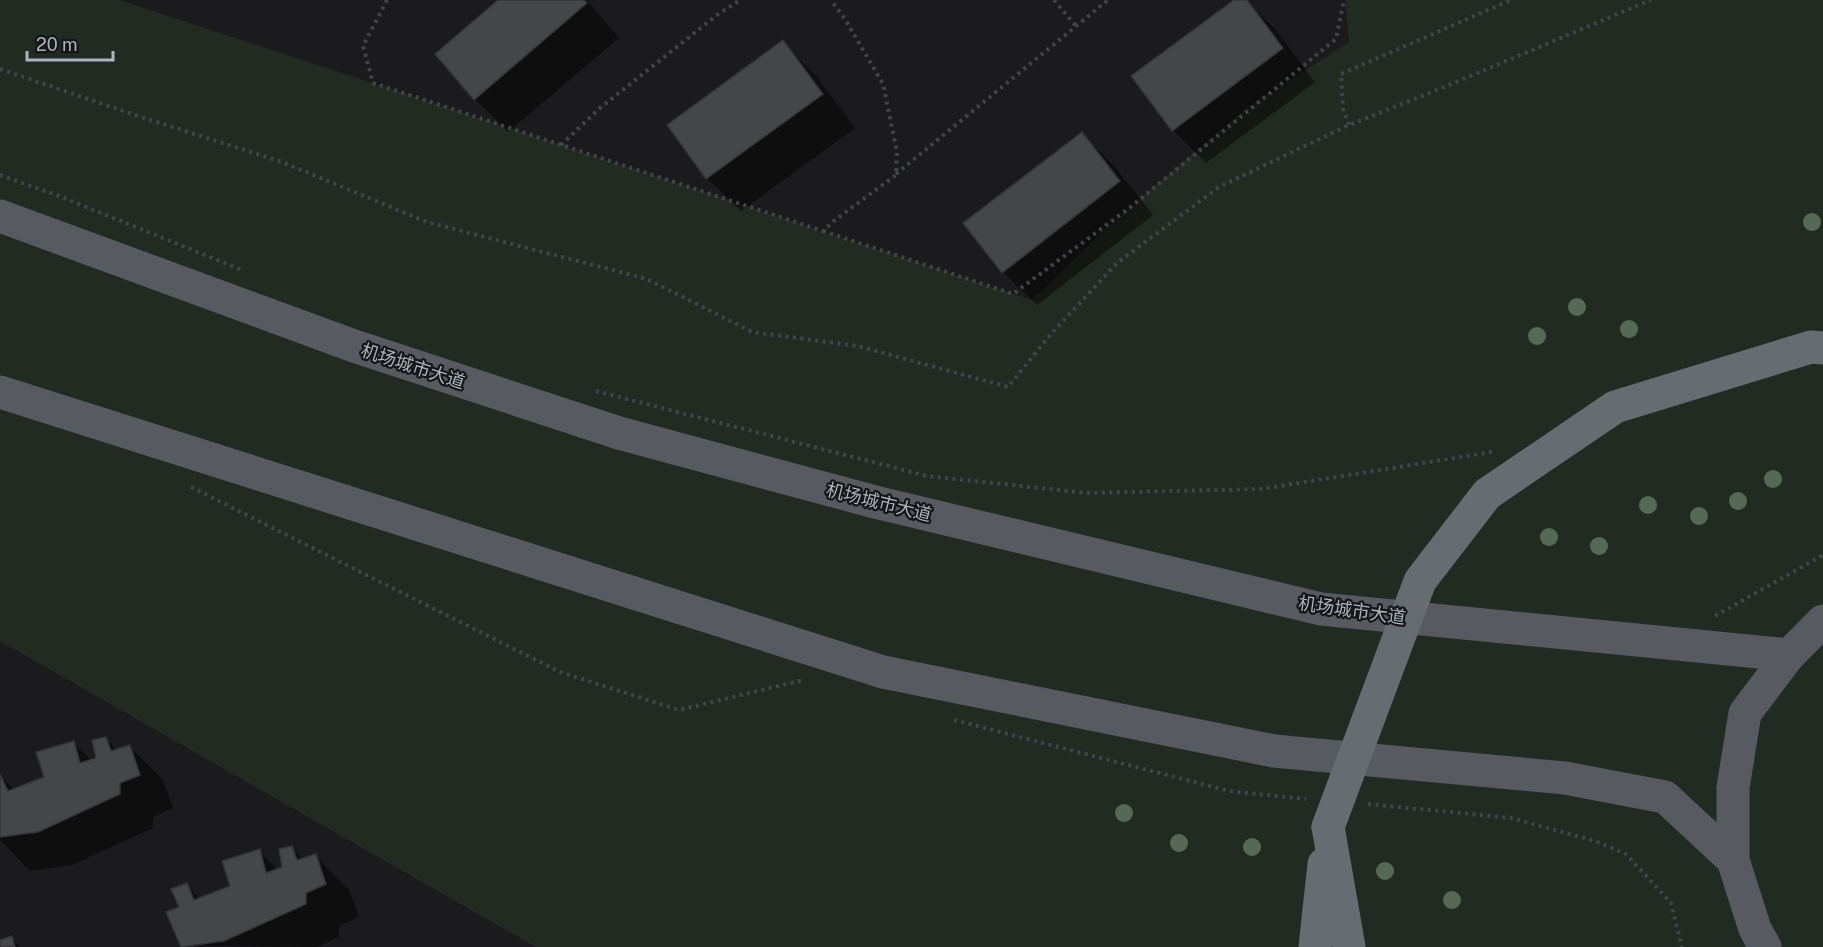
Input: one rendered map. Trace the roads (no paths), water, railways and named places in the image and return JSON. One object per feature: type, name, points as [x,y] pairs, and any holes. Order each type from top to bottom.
[{"type":"highway","points":[[1315,947],[1328,826],[1420,581],[1487,494],[1616,407],[1810,347],[1823,348]]},
{"type":"highway","points":[[1328,826],[1349,947]]},
{"type":"main road","name":"机场城市大道","points":[[0,216],[354,346],[619,432],[875,502],[1321,609],[1789,655]]},
{"type":"main road","points":[[0,392],[883,672],[1274,751],[1565,778],[1665,797],[1733,860]]},
{"type":"main road","points":[[1765,947],[1755,929],[1733,860],[1733,788],[1745,713],[1789,655],[1823,621]]}]
